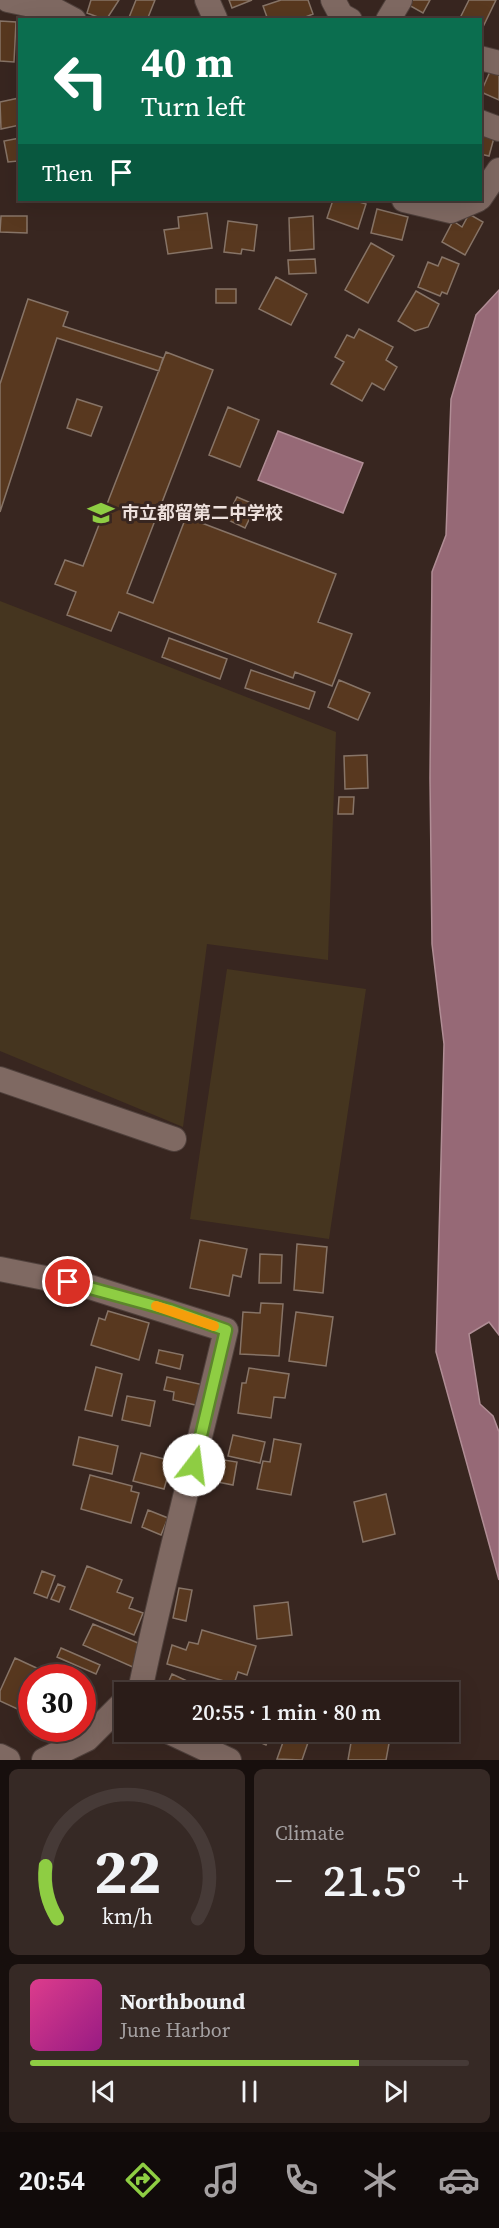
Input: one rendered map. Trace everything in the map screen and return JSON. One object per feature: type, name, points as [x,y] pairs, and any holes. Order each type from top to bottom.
[{"type":"street","points":[[8,0],[63,10]]},
{"type":"street","points":[[333,0],[341,15],[346,18]]},
{"type":"street","points":[[389,18],[400,0]]},
{"type":"street","points":[[482,59],[499,63]]},
{"type":"street","points":[[482,123],[499,129]]},
{"type":"street","points":[[482,193],[499,170]]},
{"type":"street","points":[[408,201],[451,211],[474,201]]},
{"type":"street","points":[[0,1079],[174,1139]]},
{"type":"street","points":[[0,1269],[90,1287],[226,1330],[200,1444],[165,1572],[142,1682]]},
{"type":"street","points":[[44,1760],[87,1739],[114,1714]]},
{"type":"street","points":[[191,1742],[229,1760]]},
{"type":"street","points":[[0,1756],[8,1760]]},
{"type":"shaded area","points":[[499,290],[499,1335],[489,1322],[469,1334],[480,1404],[493,1416],[499,1432],[499,1580],[436,1352],[444,1044],[432,944],[430,778],[432,572],[446,535],[451,399],[476,315]]},
{"type":"shaded area","points":[[278,431],[363,463],[343,513],[258,480]]},
{"type":"shaded area","points":[[0,601],[336,732],[328,960],[207,944],[183,1127],[0,1051]]},
{"type":"shaded area","points":[[227,969],[366,989],[329,1239],[190,1219]]},
{"type":"building","points":[[91,0],[119,0],[107,18],[87,13]]},
{"type":"building","points":[[136,0],[155,0],[148,18],[129,18]]},
{"type":"building","points":[[229,0],[252,0],[232,8]]},
{"type":"building","points":[[281,0],[308,0],[313,14],[303,18],[267,18],[263,6]]},
{"type":"building","points":[[410,0],[430,0],[423,13],[407,4]]},
{"type":"building","points":[[469,0],[496,0],[482,29],[482,18],[460,18]]},
{"type":"building","points":[[0,21],[16,22],[14,62],[0,61]]},
{"type":"building","points":[[492,67],[499,70],[499,100],[482,92]]},
{"type":"building","points":[[18,98],[18,125],[1,129],[0,102]]},
{"type":"building","points":[[482,131],[495,134],[489,156],[482,154]]},
{"type":"building","points":[[18,138],[18,161],[8,162],[4,141]]},
{"type":"building","points":[[333,201],[356,201],[366,204],[358,229],[327,218]]},
{"type":"building","points":[[377,209],[408,217],[402,240],[371,233]]},
{"type":"building","points":[[207,213],[212,248],[168,254],[164,230],[179,228],[178,217]]},
{"type":"building","points":[[469,214],[483,222],[465,255],[442,242],[453,221],[462,227]]},
{"type":"building","points":[[1,216],[27,216],[27,233],[0,232]]},
{"type":"building","points":[[313,216],[314,249],[290,251],[289,218]]},
{"type":"building","points":[[228,221],[257,225],[254,251],[242,249],[241,254],[224,252]]},
{"type":"building","points":[[371,243],[394,256],[368,303],[345,290]]},
{"type":"building","points":[[442,257],[459,264],[447,294],[442,292],[440,296],[418,287],[428,262],[438,266]]},
{"type":"building","points":[[315,259],[316,273],[289,274],[288,260]]},
{"type":"building","points":[[276,277],[307,294],[291,325],[259,309]]},
{"type":"building","points":[[216,289],[236,289],[236,303],[216,303]]},
{"type":"building","points":[[416,291],[439,304],[428,327],[415,331],[398,321]]},
{"type":"building","points":[[28,299],[68,312],[63,326],[163,358],[159,371],[57,338],[0,512],[0,384]]},
{"type":"building","points":[[359,329],[393,347],[386,360],[397,367],[384,390],[372,383],[362,401],[331,384],[344,362],[335,357],[347,335],[354,338]]},
{"type":"building","points":[[166,352],[213,370],[127,593],[153,603],[186,517],[336,574],[318,622],[352,634],[332,686],[295,672],[293,678],[119,612],[111,631],[67,615],[76,592],[55,584],[65,560],[83,566]]},
{"type":"building","points":[[77,399],[102,407],[91,436],[67,428]]},
{"type":"building","points":[[228,407],[259,420],[240,467],[209,455]]},
{"type":"building","points":[[237,497],[256,505],[245,528],[226,519]]},
{"type":"building","points":[[169,638],[227,659],[220,679],[162,657]]},
{"type":"building","points":[[251,670],[315,692],[309,709],[245,688]]},
{"type":"building","points":[[339,680],[370,693],[358,720],[328,707]]},
{"type":"building","points":[[367,755],[368,788],[345,789],[344,756]]},
{"type":"building","points":[[339,797],[354,797],[353,814],[338,814]]},
{"type":"building","points":[[200,1240],[247,1249],[241,1277],[233,1275],[229,1296],[190,1288]]},
{"type":"building","points":[[297,1244],[327,1247],[323,1293],[294,1290]]},
{"type":"building","points":[[260,1254],[282,1255],[281,1283],[259,1283]]},
{"type":"building","points":[[261,1303],[283,1304],[279,1356],[240,1354],[243,1312],[260,1313]]},
{"type":"building","points":[[108,1311],[149,1323],[139,1360],[91,1345],[99,1318],[105,1320]]},
{"type":"building","points":[[296,1312],[333,1317],[326,1366],[289,1361]]},
{"type":"building","points":[[159,1350],[183,1355],[180,1369],[156,1363]]},
{"type":"building","points":[[96,1367],[122,1374],[112,1416],[85,1410]]},
{"type":"building","points":[[249,1368],[289,1374],[285,1398],[274,1397],[271,1418],[238,1413],[242,1383],[246,1383]]},
{"type":"building","points":[[167,1377],[204,1385],[200,1406],[173,1400],[174,1392],[164,1390]]},
{"type":"building","points":[[127,1396],[155,1401],[150,1426],[122,1420]]},
{"type":"building","points":[[233,1435],[265,1442],[260,1463],[228,1456]]},
{"type":"building","points":[[79,1437],[118,1446],[112,1474],[73,1465]]},
{"type":"building","points":[[274,1439],[301,1444],[291,1495],[257,1489],[263,1461],[270,1462]]},
{"type":"building","points":[[141,1453],[172,1461],[164,1489],[133,1481]]},
{"type":"building","points":[[211,1458],[237,1462],[233,1485],[207,1480]]},
{"type":"building","points":[[90,1475],[132,1486],[131,1491],[139,1493],[131,1523],[81,1509]]},
{"type":"building","points":[[386,1494],[395,1534],[363,1542],[354,1502]]},
{"type":"building","points":[[148,1510],[168,1518],[161,1535],[142,1527]]},
{"type":"building","points":[[87,1566],[122,1580],[117,1592],[133,1598],[129,1608],[143,1613],[134,1635],[70,1609]]},
{"type":"building","points":[[42,1571],[55,1576],[47,1598],[34,1593]]},
{"type":"building","points":[[58,1584],[65,1587],[59,1602],[51,1599]]},
{"type":"building","points":[[179,1588],[192,1590],[186,1621],[173,1618]]},
{"type":"building","points":[[288,1602],[292,1635],[257,1639],[254,1606]]},
{"type":"building","points":[[93,1624],[145,1646],[135,1668],[83,1645]]},
{"type":"building","points":[[202,1630],[256,1646],[247,1675],[238,1672],[235,1682],[227,1682],[167,1664],[172,1645],[186,1650],[189,1642],[198,1644]]},
{"type":"building","points":[[61,1648],[100,1665],[96,1674],[96,1664],[73,1664],[57,1657]]},
{"type":"building","points":[[15,1658],[28,1664],[18,1664],[18,1709],[0,1701],[0,1691]]},
{"type":"building","points":[[172,1674],[189,1682],[168,1682]]},
{"type":"building","points":[[283,1742],[308,1742],[302,1760],[277,1759]]},
{"type":"building","points":[[351,1742],[389,1742],[386,1760],[348,1760]]},
{"type":"slow traffic","points":[[156,1306],[214,1326]]},
{"type":"place","name":"市立都留第二中学校","points":[[101,513]]},
{"type":"route","points":[[68,1282],[170,1310],[226,1330],[194,1465]]}]
